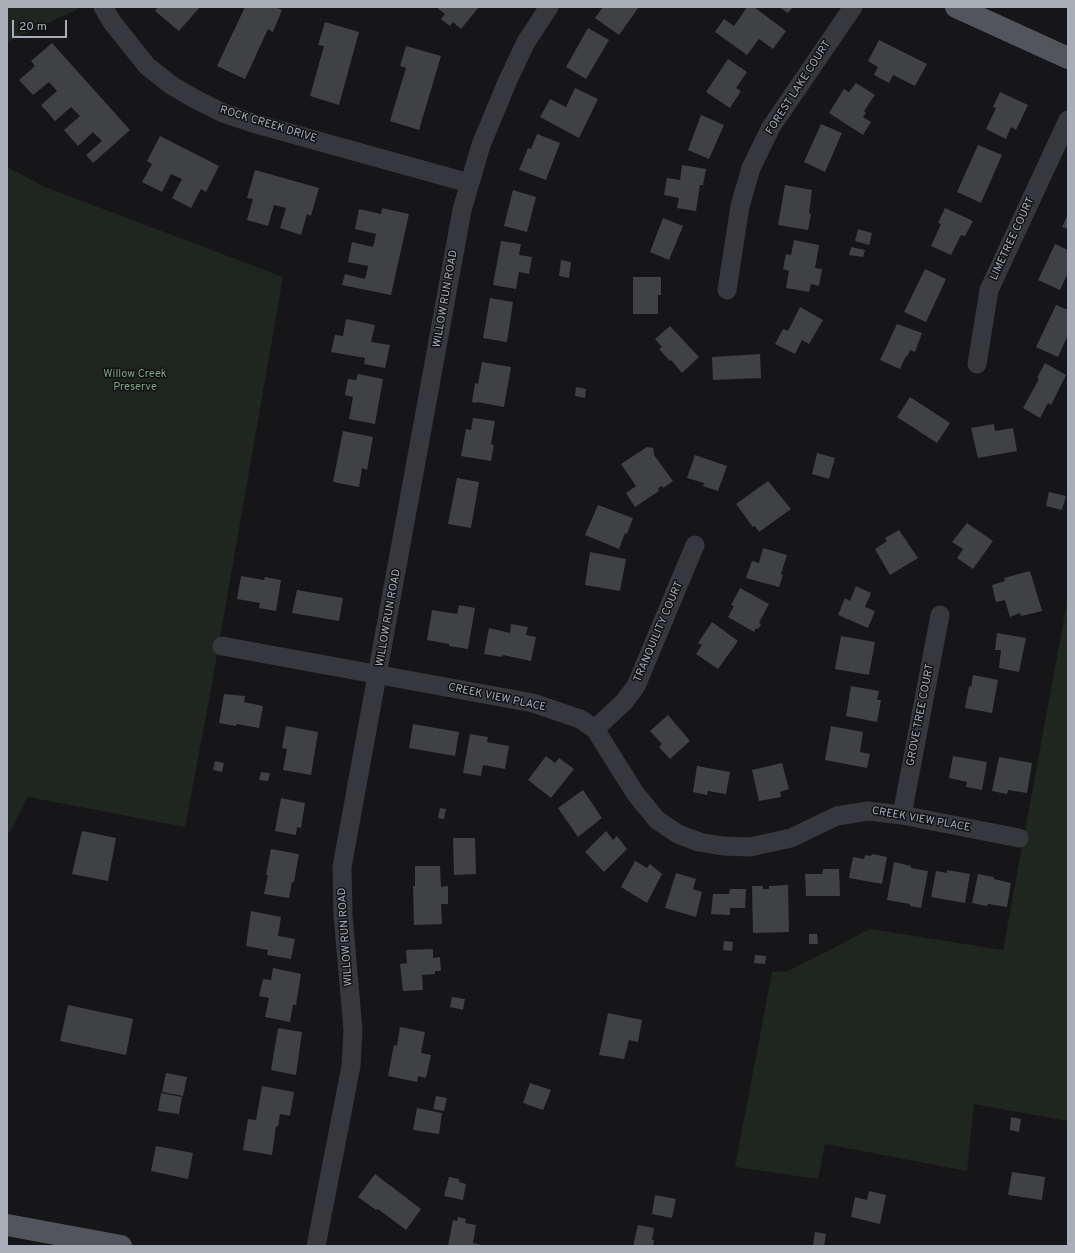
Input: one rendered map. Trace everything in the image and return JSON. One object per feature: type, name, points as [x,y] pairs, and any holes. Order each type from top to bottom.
[{"type":"main road","points":[[956,7],[1068,58]]},
{"type":"main road","points":[[7,1225],[121,1246]]},
{"type":"street","name":"ROCK CREEK DRIVE","points":[[103,7],[112,22],[146,66],[171,85],[223,113],[253,123],[469,183]]},
{"type":"street","name":"WILLOW RUN ROAD","points":[[316,1246],[351,1066],[353,1030],[343,915],[342,867],[462,210],[481,145],[508,80],[526,42],[549,7]]},
{"type":"street","name":"FOREST LAKE COURT","points":[[727,290],[740,206],[751,168],[771,127],[853,7]]},
{"type":"street","name":"LIMETREE COURT","points":[[977,364],[989,290],[1068,120]]},
{"type":"street","name":"TRANQUILITY COURT","points":[[595,729],[624,702],[636,686],[695,545]]},
{"type":"street","name":"GROVE TREE COURT","points":[[902,815],[940,615]]},
{"type":"street","name":"CREEK VIEW PLACE","points":[[222,646],[533,703],[580,719],[595,729],[635,793],[657,820],[678,834],[699,842],[723,846],[750,847],[791,838],[837,816],[868,811],[902,815],[1019,838]]},
{"type":"green space","points":[[7,7],[78,7],[78,9],[7,42]]},
{"type":"green space","name":"Willow Creek Preserve","points":[[7,167],[45,187],[283,277],[211,689],[185,827],[28,797],[10,832],[7,832]]},
{"type":"green space","points":[[1068,597],[1068,1121],[974,1104],[967,1171],[825,1144],[818,1179],[735,1167],[772,972],[788,971],[870,929],[1003,950]]},
{"type":"building","points":[[158,7],[200,7],[179,31],[155,11]]},
{"type":"building","points":[[245,7],[275,7],[282,10],[273,32],[268,29],[245,79],[217,66]]},
{"type":"building","points":[[436,7],[479,7],[461,29],[453,22],[450,26],[441,19],[445,14]]},
{"type":"building","points":[[603,7],[639,7],[619,35],[595,18]]},
{"type":"building","points":[[747,7],[754,7],[786,31],[773,49],[759,39],[747,55],[715,32],[724,19],[734,26]]},
{"type":"building","points":[[779,7],[793,7],[788,13]]},
{"type":"building","points":[[325,22],[359,32],[339,105],[310,96],[324,46],[318,45]]},
{"type":"building","points":[[588,28],[609,40],[586,79],[566,67]]},
{"type":"building","points":[[879,40],[927,64],[915,86],[893,75],[889,83],[874,75],[878,67],[868,61]]},
{"type":"building","points":[[52,43],[130,130],[93,163],[86,155],[102,141],[93,132],[78,146],[64,130],[80,116],[71,107],[55,121],[41,105],[57,91],[49,82],[33,95],[19,80],[35,66],[31,61]]},
{"type":"building","points":[[406,46],[441,56],[419,130],[390,121],[406,68],[400,66]]},
{"type":"building","points":[[728,59],[747,72],[736,88],[741,91],[730,108],[706,92]]},
{"type":"building","points":[[856,83],[875,95],[864,111],[866,113],[863,117],[871,122],[863,135],[829,113],[844,89],[849,92]]},
{"type":"building","points":[[575,88],[598,99],[579,138],[540,117],[550,99],[566,107]]},
{"type":"building","points":[[1000,92],[1028,105],[1016,130],[1011,127],[1006,139],[986,129],[996,108],[993,107]]},
{"type":"building","points":[[701,115],[724,125],[709,159],[688,150]]},
{"type":"building","points":[[821,124],[842,133],[825,172],[804,162]]},
{"type":"building","points":[[537,134],[560,143],[546,180],[519,170],[528,148],[531,149]]},
{"type":"building","points":[[160,136],[219,166],[206,192],[201,189],[191,208],[172,198],[182,179],[171,174],[162,192],[142,182],[152,164],[147,161]]},
{"type":"building","points":[[978,145],[1002,155],[981,203],[957,192]]},
{"type":"building","points":[[682,165],[706,169],[703,185],[700,185],[696,211],[677,208],[679,198],[664,195],[667,178],[680,180]]},
{"type":"building","points":[[255,170],[319,188],[311,216],[307,214],[301,235],[280,228],[286,208],[274,205],[268,226],[247,220],[253,199],[247,198]]},
{"type":"building","points":[[785,185],[812,190],[809,213],[811,214],[808,230],[778,225]]},
{"type":"building","points":[[513,190],[536,197],[527,232],[504,226]]},
{"type":"building","points":[[382,208],[409,214],[391,295],[342,285],[345,274],[365,279],[368,266],[348,262],[352,242],[373,247],[376,234],[355,229],[359,209],[381,214]]},
{"type":"building","points":[[945,208],[973,221],[965,236],[961,235],[951,255],[931,246],[941,224],[938,223]]},
{"type":"building","points":[[1068,214],[1068,229],[1062,227]]},
{"type":"building","points":[[663,218],[683,226],[669,260],[650,252]]},
{"type":"building","points":[[858,229],[872,233],[869,245],[855,241]]},
{"type":"building","points":[[794,240],[819,245],[815,268],[822,269],[819,286],[811,284],[809,292],[786,288],[789,271],[783,269],[786,254],[791,255]]},
{"type":"building","points":[[501,241],[521,244],[519,255],[532,257],[529,274],[519,272],[516,289],[493,285]]},
{"type":"building","points":[[1055,244],[1068,250],[1068,273],[1060,290],[1038,280]]},
{"type":"building","points":[[851,247],[865,250],[863,257],[849,255]]},
{"type":"building","points":[[561,260],[571,262],[569,278],[559,276]]},
{"type":"building","points":[[925,269],[946,279],[926,322],[904,312]]},
{"type":"building","points":[[633,277],[661,277],[661,295],[658,295],[658,314],[633,314]]},
{"type":"building","points":[[490,298],[513,302],[507,342],[483,338]]},
{"type":"building","points":[[1056,305],[1068,310],[1068,335],[1058,357],[1036,347]]},
{"type":"building","points":[[800,307],[823,320],[809,344],[802,340],[795,354],[775,344],[783,329],[788,331]]},
{"type":"building","points":[[346,319],[375,325],[371,342],[390,345],[385,368],[364,364],[365,358],[331,352],[335,335],[343,336]]},
{"type":"building","points":[[897,324],[922,333],[915,352],[910,350],[900,369],[880,360]]},
{"type":"building","points":[[670,326],[699,357],[682,373],[659,349],[662,347],[655,339]]},
{"type":"building","points":[[760,354],[761,378],[713,380],[712,357]]},
{"type":"building","points":[[482,362],[511,367],[504,407],[472,402],[475,383],[478,384]]},
{"type":"building","points":[[1045,363],[1066,375],[1051,405],[1048,403],[1040,418],[1023,408],[1039,379],[1037,378]]},
{"type":"building","points":[[358,374],[383,379],[375,424],[349,419],[353,397],[345,395],[348,379],[356,380]]},
{"type":"building","points":[[576,387],[586,389],[585,398],[575,396]]},
{"type":"building","points":[[910,397],[950,423],[937,443],[897,417]]},
{"type":"building","points":[[473,418],[495,421],[491,444],[494,445],[491,461],[461,456],[466,429],[471,430]]},
{"type":"building","points":[[994,424],[995,431],[1013,428],[1017,451],[978,458],[971,428]]},
{"type":"building","points":[[343,431],[373,437],[367,470],[362,468],[359,487],[333,482]]},
{"type":"building","points":[[647,447],[653,448],[654,455],[673,481],[663,488],[662,486],[660,487],[658,489],[659,491],[635,507],[626,493],[636,486],[621,464]]},
{"type":"building","points":[[817,453],[835,458],[829,479],[812,474]]},
{"type":"building","points":[[695,455],[727,466],[718,491],[703,486],[704,483],[687,478]]},
{"type":"building","points":[[457,478],[479,482],[471,528],[448,524]]},
{"type":"building","points":[[768,481],[791,509],[759,532],[755,526],[753,527],[736,504]]},
{"type":"building","points":[[1049,492],[1066,496],[1062,510],[1046,506]]},
{"type":"building","points":[[598,505],[633,518],[619,549],[585,535]]},
{"type":"building","points":[[967,523],[993,541],[973,569],[957,558],[963,549],[952,542]]},
{"type":"building","points":[[899,530],[918,558],[890,575],[875,549],[887,541],[885,538]]},
{"type":"building","points":[[763,548],[787,555],[781,574],[783,575],[779,587],[746,578],[752,561],[759,563]]},
{"type":"building","points":[[590,552],[626,559],[620,591],[585,585]]},
{"type":"building","points":[[1030,571],[1042,611],[1021,616],[1020,613],[1010,617],[1005,600],[996,602],[992,585],[1005,581],[1004,578]]},
{"type":"building","points":[[241,576],[264,580],[265,577],[281,580],[276,611],[259,608],[260,603],[237,599]]},
{"type":"building","points":[[856,586],[871,593],[865,607],[875,611],[868,628],[838,615],[845,598],[850,601]]},
{"type":"building","points":[[740,588],[769,604],[759,623],[761,624],[760,626],[758,629],[756,628],[754,632],[728,617],[734,606],[731,605]]},
{"type":"building","points":[[297,590],[343,598],[339,621],[292,613]]},
{"type":"building","points":[[459,605],[475,608],[468,649],[427,640],[432,610],[457,614]]},
{"type":"building","points":[[712,622],[738,641],[718,669],[696,654],[702,645],[698,643]]},
{"type":"building","points":[[511,624],[528,627],[526,635],[536,637],[531,661],[503,655],[502,657],[484,654],[489,628],[510,633]]},
{"type":"building","points":[[997,633],[1026,638],[1019,672],[999,668],[1001,650],[995,650]]},
{"type":"building","points":[[841,636],[875,642],[869,675],[835,669]]},
{"type":"building","points":[[973,675],[998,680],[992,713],[965,708],[969,686],[971,687]]},
{"type":"building","points":[[851,686],[879,691],[877,700],[881,700],[877,722],[846,716]]},
{"type":"building","points":[[224,694],[245,696],[244,702],[263,706],[259,728],[237,724],[236,726],[219,723]]},
{"type":"building","points":[[668,715],[690,741],[670,759],[659,747],[662,744],[650,731]]},
{"type":"building","points":[[413,724],[459,732],[455,756],[409,748]]},
{"type":"building","points":[[286,726],[318,732],[311,775],[283,770],[287,749],[282,748]]},
{"type":"building","points":[[831,726],[863,732],[860,752],[870,754],[867,768],[825,760]]},
{"type":"building","points":[[470,734],[488,737],[487,742],[509,746],[505,769],[483,765],[481,776],[463,773]]},
{"type":"building","points":[[546,756],[555,763],[559,758],[574,769],[551,798],[528,780]]},
{"type":"building","points":[[953,756],[987,762],[982,790],[966,787],[967,782],[949,778]]},
{"type":"building","points":[[999,757],[1032,763],[1027,793],[1008,790],[1007,794],[992,791]]},
{"type":"building","points":[[215,761],[224,763],[222,772],[213,770]]},
{"type":"building","points":[[782,763],[789,789],[780,792],[781,797],[759,801],[752,770]]},
{"type":"building","points":[[697,766],[730,772],[726,794],[708,791],[707,795],[693,792]]},
{"type":"building","points":[[261,772],[270,773],[268,781],[259,780]]},
{"type":"building","points":[[583,790],[602,818],[578,837],[558,808]]},
{"type":"building","points":[[281,798],[305,803],[301,828],[297,827],[296,835],[275,831]]},
{"type":"building","points":[[440,808],[446,809],[444,819],[438,818]]},
{"type":"building","points":[[82,831],[116,838],[108,881],[72,874]]},
{"type":"building","points":[[606,831],[613,840],[617,836],[627,849],[604,872],[585,852]]},
{"type":"building","points":[[453,838],[475,838],[476,874],[454,875]]},
{"type":"building","points":[[271,849],[299,854],[294,882],[292,882],[289,898],[264,894]]},
{"type":"building","points":[[872,854],[887,857],[882,884],[849,878],[853,857],[864,859],[865,855],[871,856]]},
{"type":"building","points":[[635,861],[647,868],[650,864],[662,874],[647,903],[621,887]]},
{"type":"building","points":[[894,862],[911,866],[911,868],[928,871],[921,908],[910,906],[910,904],[887,900]]},
{"type":"building","points":[[415,866],[440,866],[441,887],[448,886],[448,904],[441,904],[442,924],[414,925],[413,886],[415,886]]},
{"type":"building","points":[[823,869],[839,869],[840,896],[806,896],[805,874],[822,874]]},
{"type":"building","points":[[947,870],[970,874],[965,903],[931,897],[936,871],[947,873]]},
{"type":"building","points":[[676,873],[696,879],[693,889],[702,892],[696,917],[665,908]]},
{"type":"building","points":[[978,874],[994,877],[994,879],[1011,883],[1007,907],[988,904],[987,906],[972,903]]},
{"type":"building","points":[[788,885],[789,932],[753,933],[752,886],[763,886],[763,889],[769,889],[769,886]]},
{"type":"building","points":[[730,889],[746,889],[745,908],[730,908],[730,915],[711,914],[713,894],[729,894]]},
{"type":"building","points":[[251,911],[281,917],[278,936],[295,939],[291,959],[267,955],[268,950],[246,946]]},
{"type":"building","points":[[809,934],[817,934],[818,944],[809,944]]},
{"type":"building","points":[[724,941],[733,942],[732,951],[723,950]]},
{"type":"building","points":[[433,949],[433,958],[440,957],[441,971],[435,971],[435,974],[422,975],[423,990],[403,991],[400,964],[407,963],[406,950]]},
{"type":"building","points":[[755,955],[766,956],[765,964],[754,963]]},
{"type":"building","points":[[273,968],[301,974],[296,1005],[293,1005],[290,1022],[265,1017],[269,998],[259,996],[263,979],[271,980]]},
{"type":"building","points":[[452,997],[465,999],[463,1010],[450,1007]]},
{"type":"building","points":[[68,1005],[133,1019],[126,1055],[60,1041]]},
{"type":"building","points":[[608,1013],[642,1020],[638,1042],[629,1040],[624,1059],[599,1055]]},
{"type":"building","points":[[400,1027],[425,1032],[421,1053],[431,1055],[426,1078],[418,1076],[417,1082],[388,1076],[394,1045],[397,1046]]},
{"type":"building","points":[[278,1028],[302,1032],[296,1075],[271,1070]]},
{"type":"building","points":[[166,1073],[187,1077],[183,1096],[162,1092]]},
{"type":"building","points":[[530,1083],[551,1090],[543,1110],[523,1103]]},
{"type":"building","points":[[262,1086],[294,1092],[290,1116],[280,1114],[278,1127],[276,1126],[272,1155],[243,1150],[248,1119],[256,1120]]},
{"type":"building","points":[[161,1093],[182,1097],[179,1114],[158,1111]]},
{"type":"building","points":[[436,1096],[447,1098],[444,1111],[433,1109]]},
{"type":"building","points":[[417,1108],[442,1113],[439,1134],[413,1130]]},
{"type":"building","points":[[1011,1117],[1021,1119],[1019,1132],[1010,1130]]},
{"type":"building","points":[[156,1146],[193,1153],[188,1179],[151,1171]]},
{"type":"building","points":[[1012,1172],[1045,1177],[1042,1200],[1008,1195]]},
{"type":"building","points":[[375,1174],[421,1209],[406,1230],[378,1209],[376,1210],[358,1197]]},
{"type":"building","points":[[449,1177],[459,1179],[459,1182],[466,1184],[463,1200],[444,1196]]},
{"type":"building","points":[[869,1191],[886,1195],[880,1224],[851,1217],[855,1197],[867,1200]]},
{"type":"building","points":[[655,1195],[676,1199],[672,1218],[652,1214]]},
{"type":"building","points":[[458,1217],[466,1219],[465,1223],[476,1225],[473,1243],[486,1246],[448,1246],[453,1220],[457,1221]]},
{"type":"building","points":[[638,1225],[654,1228],[652,1240],[654,1240],[653,1246],[633,1246]]},
{"type":"building","points":[[815,1232],[826,1234],[824,1246],[813,1246]]}]
